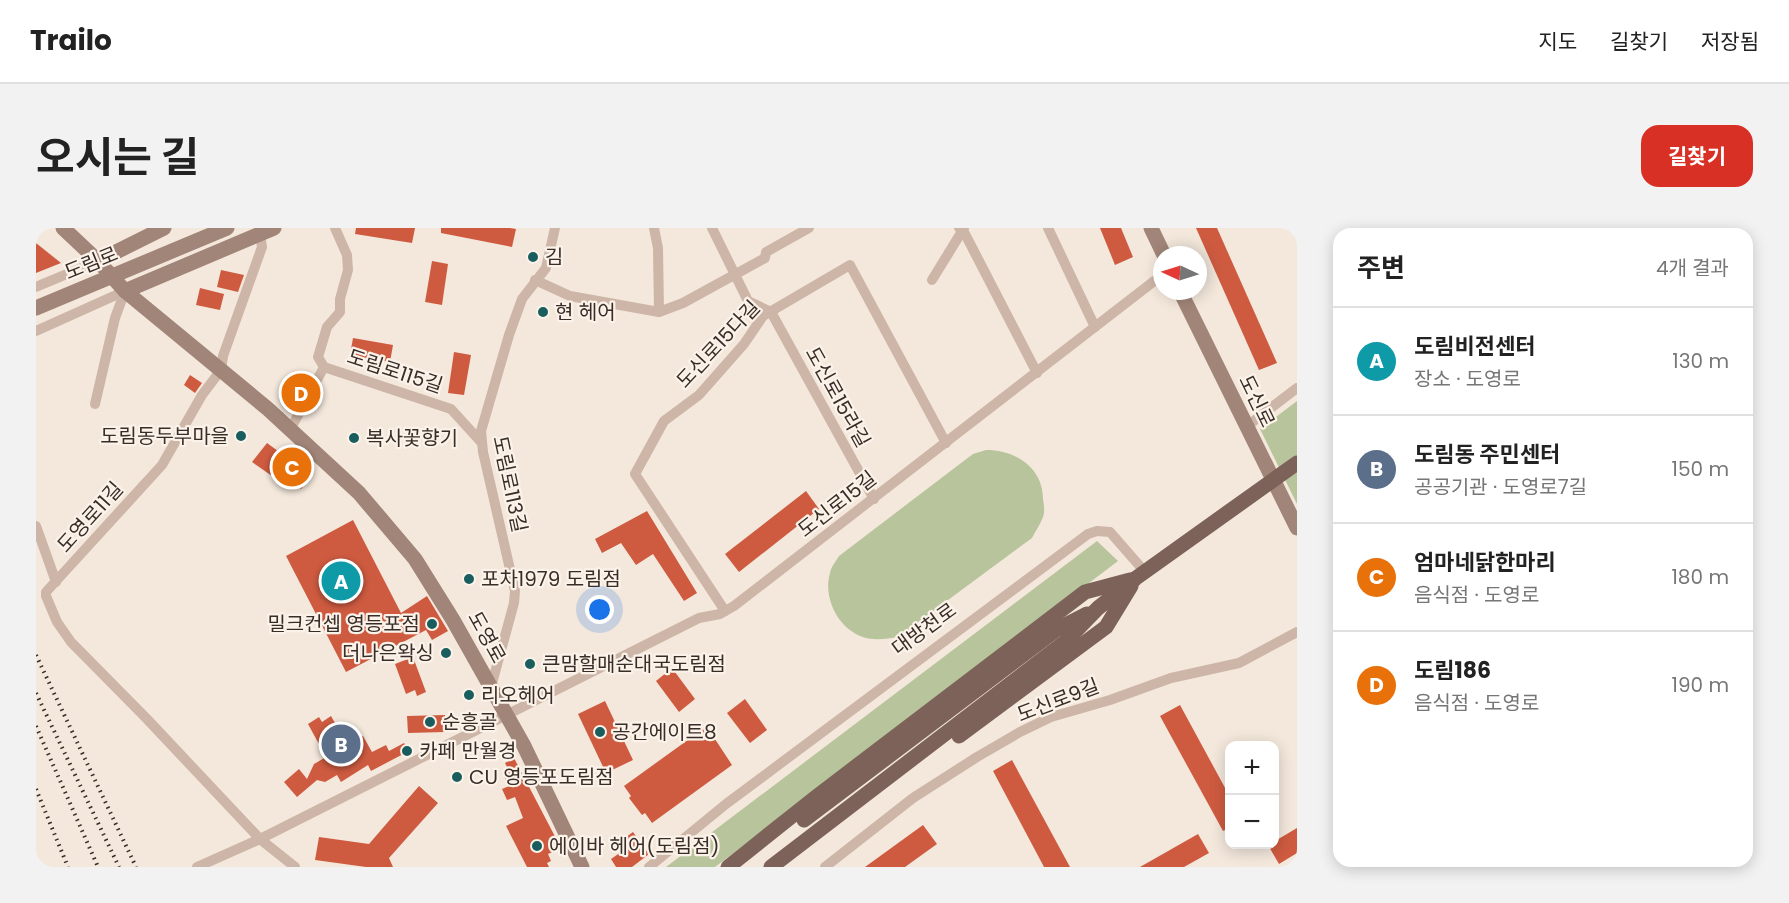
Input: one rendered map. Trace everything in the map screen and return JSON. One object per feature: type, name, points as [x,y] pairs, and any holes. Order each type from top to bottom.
[{"type":"main road","points":[[771,867],[1065,642],[1098,608],[1297,463]]},
{"type":"main road","points":[[728,867],[1085,592],[1141,575]]},
{"type":"main road","points":[[788,867],[841,824],[1106,627],[1141,575]]},
{"type":"main road","points":[[742,867],[1056,630],[1098,608]]},
{"type":"street","name":"도영로","points":[[63,228],[125,291],[290,429],[359,493],[414,559],[453,620],[524,746],[582,867]]},
{"type":"street","name":"도림로","points":[[36,308],[227,228]]},
{"type":"street","name":"도림로115길","points":[[335,228],[347,255],[348,270],[340,299],[340,312],[327,327],[318,357],[324,367],[451,409],[482,442]]},
{"type":"street","name":"도림로113길","points":[[491,687],[514,603],[514,591],[480,431],[522,299],[546,268],[555,228]]},
{"type":"street","points":[[654,228],[658,248],[659,312]]},
{"type":"street","points":[[712,228],[748,302],[771,312]]},
{"type":"street","points":[[535,280],[570,296],[659,312],[683,303],[735,275],[765,258],[766,252],[809,228]]},
{"type":"street","points":[[1048,228],[1095,327]]},
{"type":"street","points":[[1151,228],[1160,246]]},
{"type":"street","points":[[932,280],[962,229]]},
{"type":"street","points":[[962,229],[1037,373]]},
{"type":"street","points":[[36,287],[98,261],[159,230]]},
{"type":"street","points":[[159,230],[151,242],[153,252],[157,262],[168,273]]},
{"type":"street","points":[[36,331],[267,231]]},
{"type":"street","name":"도영로11길","points":[[260,839],[71,642],[57,622],[46,592],[162,465],[202,395],[221,370],[223,356],[267,231]]},
{"type":"street","name":"도신로15다길","points":[[725,611],[635,474],[664,421],[699,395],[744,344],[763,316],[850,265],[946,443]]},
{"type":"street","name":"도신로15길","points":[[197,867],[260,839],[699,618],[725,611],[1153,282]]},
{"type":"street","points":[[95,404],[125,291]]},
{"type":"street","name":"도신로","points":[[1184,300],[1246,428],[1296,524]]},
{"type":"street","name":"도신로15라길","points":[[771,312],[873,499]]},
{"type":"street","points":[[290,429],[324,367]]},
{"type":"street","points":[[1246,428],[1297,388]]},
{"type":"street","points":[[36,526],[56,582]]},
{"type":"street","name":"대방천로","points":[[649,867],[726,804],[1088,534],[1097,531],[1110,532],[1141,575]]},
{"type":"street","name":"도신로9길","points":[[825,867],[913,798],[1020,732],[1051,717],[1171,678],[1239,663],[1297,632]]},
{"type":"street","points":[[260,839],[295,867]]},
{"type":"green space","points":[[1297,401],[1297,504],[1260,429]]},
{"type":"green space","points":[[986,450],[1017,457],[1033,469],[1038,478],[1042,488],[1044,513],[1032,538],[898,637],[869,639],[852,631],[834,610],[828,592],[832,566],[839,556],[973,454]]},
{"type":"green space","points":[[1097,541],[1118,561],[715,867],[666,867]]},
{"type":"building","points":[[356,228],[415,228],[412,243],[355,234]]},
{"type":"building","points":[[441,228],[516,229],[512,247],[441,233]]},
{"type":"building","points":[[1100,228],[1121,228],[1133,257],[1115,265]]},
{"type":"building","points":[[1196,228],[1217,228],[1277,363],[1259,370],[1207,253],[1207,246],[1204,246]]},
{"type":"building","points":[[36,243],[61,263],[36,273]]},
{"type":"building","points":[[432,261],[448,264],[442,305],[425,302]]},
{"type":"building","points":[[221,270],[244,275],[238,292],[217,287]]},
{"type":"building","points":[[200,288],[224,294],[220,310],[196,305]]},
{"type":"building","points":[[353,338],[393,345],[390,362],[350,355]]},
{"type":"building","points":[[454,352],[471,355],[464,395],[448,393]]},
{"type":"building","points":[[190,375],[202,383],[195,393],[184,385]]},
{"type":"building","points":[[267,443],[312,475],[301,489],[298,486],[296,489],[275,472],[272,476],[252,462]]},
{"type":"building","points":[[806,491],[819,509],[739,572],[725,554]]},
{"type":"building","points":[[647,511],[697,593],[684,601],[653,554],[636,565],[621,543],[602,553],[595,539]]},
{"type":"building","points":[[353,520],[401,613],[427,596],[448,631],[432,640],[426,630],[346,672],[286,556]]},
{"type":"building","points":[[413,657],[426,692],[417,696],[415,690],[406,694],[395,664]]},
{"type":"building","points":[[672,668],[695,699],[679,712],[656,681]]},
{"type":"building","points":[[745,699],[767,730],[750,743],[727,713]]},
{"type":"building","points":[[605,701],[633,760],[606,773],[578,714]]},
{"type":"building","points":[[1180,705],[1225,788],[1225,830],[1223,831],[1160,716]]},
{"type":"building","points":[[445,715],[445,732],[408,733],[407,716]]},
{"type":"building","points":[[331,716],[347,744],[363,736],[372,752],[386,745],[389,751],[404,743],[409,751],[371,771],[368,765],[341,782],[337,775],[325,782],[317,780],[297,797],[284,782],[299,769],[307,779],[314,764],[326,757],[308,724],[319,717],[322,722]]},
{"type":"building","points":[[703,729],[710,738],[713,736],[732,765],[652,823],[645,813],[642,815],[629,798],[631,796],[624,786]]},
{"type":"building","points":[[514,758],[561,848],[548,854],[551,861],[547,863],[549,867],[527,867],[506,826],[523,818],[515,797],[507,800],[502,789],[509,786],[503,774],[509,771],[505,763]]},
{"type":"building","points":[[1012,760],[1070,867],[1044,867],[993,771]]},
{"type":"building","points":[[419,786],[438,803],[389,858],[393,867],[366,867],[315,860],[319,837],[369,844]]},
{"type":"building","points":[[923,825],[937,844],[905,867],[865,867]]},
{"type":"building","points":[[1297,828],[1297,853],[1279,864],[1270,849],[1279,849],[1279,839]]},
{"type":"building","points":[[633,832],[649,854],[632,867],[616,867],[611,859],[627,848],[622,840]]},
{"type":"building","points":[[1198,834],[1209,853],[1184,867],[1140,867]]},
{"type":"railway","points":[[36,655],[136,867]]},
{"type":"railway","points":[[36,693],[119,867]]},
{"type":"railway","points":[[36,726],[98,867]]},
{"type":"railway","points":[[36,789],[68,867]]},
{"type":"place","name":"김","points":[[533,257]]},
{"type":"place","name":"현 헤어","points":[[543,312]]},
{"type":"place","name":"도림186","points":[[301,393]]},
{"type":"place","name":"도림동두부마을","points":[[241,436]]},
{"type":"place","name":"복사꽃향기","points":[[354,438]]},
{"type":"place","name":"엄마네닭한마리","points":[[292,467]]},
{"type":"place","name":"포차1979 도림점","points":[[469,579]]},
{"type":"place","name":"도림비전센터","points":[[341,581]]},
{"type":"place","name":"밀크컨셉 영등포점","points":[[432,624]]},
{"type":"place","name":"더나은왁싱","points":[[446,653]]},
{"type":"place","name":"큰맘할매순대국도림점","points":[[530,664]]},
{"type":"place","name":"리오헤어","points":[[469,695]]},
{"type":"place","name":"순흥골","points":[[430,722]]},
{"type":"place","name":"공간에이트8","points":[[600,732]]},
{"type":"place","name":"도림동 주민센터","points":[[341,744]]},
{"type":"place","name":"카페 만월경","points":[[407,751]]},
{"type":"place","name":"CU 영등포도림점","points":[[457,777]]},
{"type":"place","name":"에이바 헤어(도림점)","points":[[537,846]]}]
